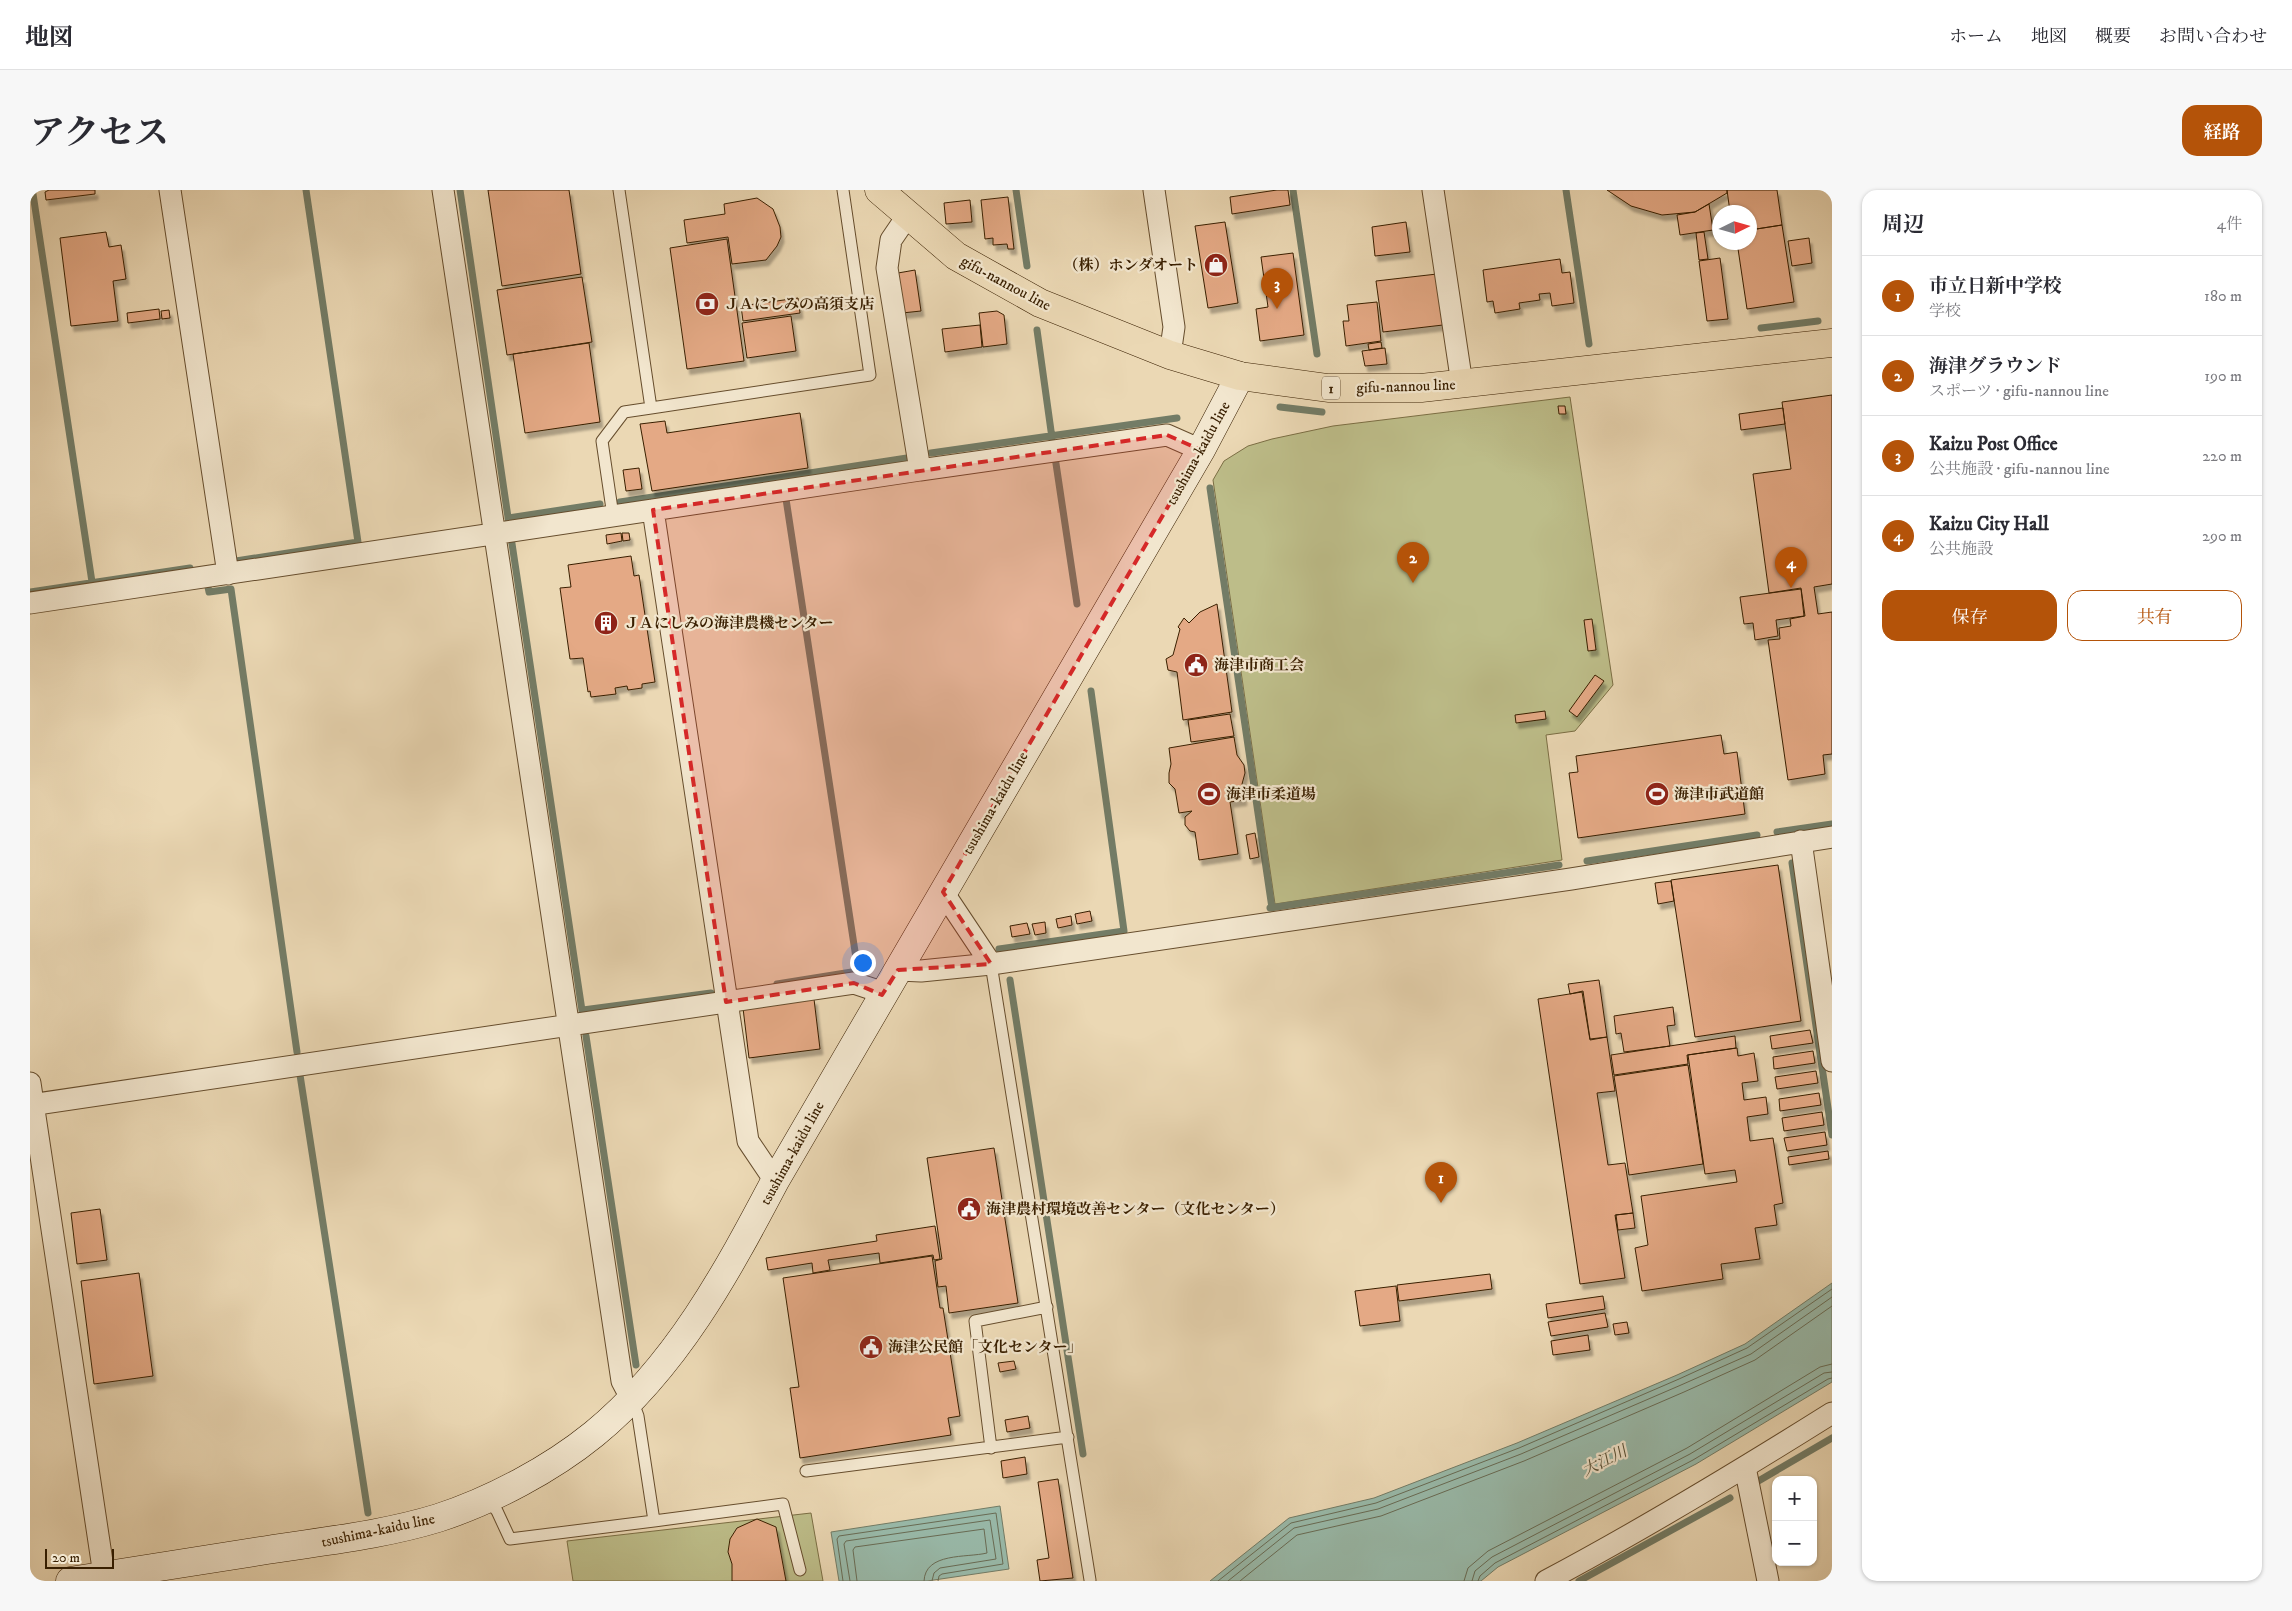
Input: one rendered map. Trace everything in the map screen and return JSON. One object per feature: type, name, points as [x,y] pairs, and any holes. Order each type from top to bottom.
[{"type":"main road","name":"gifu-nannou line","points":[[879,190],[956,256],[1040,303],[1170,355],[1240,376],[1328,388],[1421,388],[1832,342]]},
{"type":"main road","name":"tsushima-kaidu line","points":[[70,1581],[374,1534],[439,1518],[487,1499],[528,1478],[594,1434],[631,1398],[689,1330],[739,1249],[775,1180],[1201,450],[1240,376]]},
{"type":"street","points":[[170,190],[228,574]]},
{"type":"street","points":[[443,190],[622,1381],[631,1398]]},
{"type":"street","points":[[1154,190],[1174,327],[1170,355]]},
{"type":"street","points":[[1434,190],[1462,384]]},
{"type":"street","points":[[908,215],[890,240],[887,268],[920,470]]},
{"type":"street","points":[[30,603],[1166,435],[1201,450]]},
{"type":"street","points":[[653,510],[748,1141],[775,1180]]},
{"type":"street","points":[[898,970],[921,971],[991,964],[1571,879],[1832,837]]},
{"type":"street","points":[[1800,842],[1832,1061]]},
{"type":"street","points":[[943,892],[991,964]]},
{"type":"street","points":[[32,1105],[854,983],[872,989],[882,996]]},
{"type":"street","points":[[30,1083],[104,1576]]},
{"type":"street","points":[[1546,1581],[1595,1555],[1745,1468],[1832,1413]]},
{"type":"street","points":[[1745,1468],[1768,1581]]},
{"type":"lane","points":[[619,190],[651,408]]},
{"type":"lane","points":[[613,516],[602,441],[624,412],[870,375],[843,190]]},
{"type":"lane","points":[[991,964],[1090,1580]]},
{"type":"lane","points":[[991,1448],[975,1321],[1047,1307]]},
{"type":"lane","points":[[631,1398],[638,1416],[654,1521]]},
{"type":"lane","points":[[806,1471],[1068,1437]]},
{"type":"lane","points":[[487,1499],[497,1511],[510,1539],[783,1504],[800,1570]]},
{"type":"highlighted area","points":[[1167,435],[1201,450],[943,892],[991,964],[898,970],[882,995],[854,983],[726,1002],[653,510]]},
{"type":"green space","points":[[1570,397],[1613,685],[1575,731],[1546,735],[1562,860],[1275,904],[1213,480],[1224,461],[1248,446],[1333,426]]},
{"type":"green space","points":[[811,1513],[823,1581],[573,1581],[567,1541]]},
{"type":"water","name":"大江川","points":[[1832,1283],[1832,1382],[1696,1464],[1498,1567],[1481,1581],[1210,1581],[1289,1518],[1374,1498],[1517,1443],[1677,1375],[1745,1344]]},
{"type":"water","points":[[1000,1506],[1009,1569],[927,1581],[839,1581],[831,1532]]},
{"type":"building","points":[[49,190],[95,190],[95,194],[46,200],[45,192]]},
{"type":"building","points":[[488,190],[569,190],[581,274],[502,286]]},
{"type":"building","points":[[1288,190],[1290,205],[1232,214],[1230,197]]},
{"type":"building","points":[[1607,190],[1727,190],[1727,193],[1695,212],[1662,215],[1631,206]]},
{"type":"building","points":[[1727,190],[1777,190],[1782,225],[1757,229],[1757,205],[1729,205]]},
{"type":"building","points":[[1008,197],[1014,249],[1008,249],[1007,244],[993,245],[993,238],[985,239],[981,200]]},
{"type":"building","points":[[757,198],[773,209],[780,227],[781,237],[777,246],[766,260],[732,264],[728,237],[687,243],[684,220],[725,214],[724,204]]},
{"type":"building","points":[[970,200],[972,222],[946,224],[944,203]]},
{"type":"building","points":[[1709,204],[1712,230],[1680,235],[1677,215],[1695,212]]},
{"type":"building","name":"（株）ホンダオート","points":[[1225,222],[1238,303],[1208,308],[1195,226]]},
{"type":"building","points":[[1406,222],[1410,252],[1375,256],[1372,227]]},
{"type":"building","points":[[1782,225],[1794,302],[1747,309],[1738,250],[1757,250],[1757,229]]},
{"type":"building","points":[[106,232],[109,247],[121,245],[126,279],[113,281],[118,321],[71,326],[60,238]]},
{"type":"building","points":[[1704,232],[1708,259],[1699,260],[1696,233]]},
{"type":"building","points":[[1809,238],[1812,263],[1792,266],[1788,241]]},
{"type":"building","name":"ＪＡにしみの高須支店","points":[[727,239],[744,361],[687,369],[670,248]]},
{"type":"building","points":[[1293,253],[1304,335],[1260,341],[1256,309],[1268,307],[1261,257]]},
{"type":"building","points":[[1720,258],[1728,319],[1707,321],[1699,261]]},
{"type":"building","points":[[1560,259],[1562,273],[1570,272],[1574,303],[1552,306],[1550,293],[1539,294],[1540,300],[1519,303],[1520,309],[1495,313],[1493,301],[1487,302],[1483,270]]},
{"type":"building","points":[[915,270],[921,311],[902,313],[898,273]]},
{"type":"building","points":[[1437,274],[1443,325],[1383,332],[1376,281]]},
{"type":"building","points":[[582,277],[592,342],[507,355],[497,290]]},
{"type":"building","points":[[798,298],[800,313],[743,321],[741,306]]},
{"type":"building","points":[[1377,302],[1381,341],[1346,346],[1343,321],[1349,321],[1347,305]]},
{"type":"building","points":[[159,309],[160,319],[128,323],[127,313]]},
{"type":"building","points":[[169,310],[170,318],[162,319],[161,311]]},
{"type":"building","points":[[997,311],[1004,315],[1007,344],[983,347],[979,313]]},
{"type":"building","points":[[791,316],[796,351],[747,358],[742,323]]},
{"type":"building","points":[[980,325],[982,347],[945,352],[942,329]]},
{"type":"building","points":[[1381,342],[1382,348],[1369,350],[1368,344]]},
{"type":"building","points":[[589,343],[600,422],[525,433],[513,354]]},
{"type":"building","points":[[1385,348],[1387,364],[1365,366],[1362,351]]},
{"type":"building","points":[[1832,395],[1832,584],[1814,587],[1818,614],[1832,612],[1832,754],[1823,755],[1825,774],[1788,780],[1768,640],[1780,639],[1779,628],[1791,626],[1790,619],[1805,616],[1801,588],[1769,593],[1753,474],[1791,469],[1782,402]]},
{"type":"building","points":[[1558,406],[1565,406],[1566,414],[1559,414]]},
{"type":"building","points":[[1783,408],[1785,424],[1741,430],[1739,414]]},
{"type":"building","points":[[800,413],[808,468],[652,491],[640,424],[665,421],[667,433]]},
{"type":"building","points":[[639,468],[642,489],[626,491],[623,470]]},
{"type":"building","points":[[621,533],[622,541],[607,544],[606,535]]},
{"type":"building","points":[[622,533],[629,533],[630,540],[623,541]]},
{"type":"building","name":"ＪＡにしみの海津農機センター","points":[[631,556],[634,576],[639,575],[655,682],[642,684],[642,688],[628,690],[627,686],[615,688],[616,694],[591,697],[590,691],[588,692],[583,658],[570,659],[560,588],[571,587],[568,565]]},
{"type":"building","points":[[1801,589],[1804,616],[1776,620],[1778,636],[1755,640],[1753,623],[1744,624],[1740,597]]},
{"type":"building","name":"海津市商工会","points":[[1217,604],[1232,712],[1183,720],[1177,672],[1168,670],[1166,659],[1173,655],[1180,629],[1178,627],[1184,618],[1189,623],[1200,612]]},
{"type":"building","points":[[1592,619],[1596,650],[1588,651],[1584,620]]},
{"type":"building","points":[[1595,675],[1604,681],[1577,717],[1569,711]]},
{"type":"building","points":[[1545,711],[1546,719],[1516,723],[1515,715]]},
{"type":"building","points":[[1230,714],[1234,736],[1191,742],[1188,720]]},
{"type":"building","name":"海津市武道館","points":[[1721,735],[1724,754],[1737,752],[1745,814],[1578,838],[1569,773],[1578,772],[1576,756]]},
{"type":"building","name":"海津市柔道場","points":[[1234,737],[1237,755],[1244,765],[1245,773],[1242,784],[1244,800],[1230,802],[1238,854],[1199,860],[1195,832],[1190,831],[1185,825],[1185,817],[1192,811],[1179,813],[1175,789],[1169,783],[1171,764],[1169,748]]},
{"type":"building","points":[[1255,833],[1259,857],[1250,859],[1246,835]]},
{"type":"building","points":[[1778,865],[1801,1021],[1695,1037],[1671,880]]},
{"type":"building","points":[[1671,881],[1674,901],[1658,904],[1655,883]]},
{"type":"building","points":[[1090,911],[1092,921],[1077,924],[1075,914]]},
{"type":"building","points":[[1071,916],[1072,925],[1058,928],[1056,919]]},
{"type":"building","points":[[1045,922],[1046,933],[1035,935],[1032,924]]},
{"type":"building","points":[[1027,923],[1030,934],[1012,937],[1010,926]]},
{"type":"building","points":[[1599,980],[1607,1037],[1590,1039],[1583,991],[1570,994],[1568,984]]},
{"type":"building","points":[[1582,992],[1590,1040],[1607,1037],[1615,1091],[1597,1093],[1608,1165],[1625,1163],[1633,1213],[1615,1215],[1625,1278],[1580,1284],[1538,999]]},
{"type":"building","points":[[814,999],[820,1049],[749,1058],[743,1008]]},
{"type":"building","points":[[1673,1007],[1675,1025],[1667,1026],[1670,1046],[1624,1052],[1621,1033],[1616,1034],[1614,1016]]},
{"type":"building","points":[[1810,1030],[1813,1043],[1772,1049],[1770,1036]]},
{"type":"building","points":[[1735,1036],[1736,1048],[1687,1055],[1688,1064],[1614,1075],[1611,1055]]},
{"type":"building","points":[[1737,1048],[1738,1056],[1754,1053],[1758,1081],[1742,1083],[1744,1100],[1766,1097],[1768,1114],[1747,1117],[1750,1141],[1773,1138],[1783,1203],[1774,1205],[1777,1225],[1755,1228],[1760,1259],[1721,1264],[1723,1279],[1642,1291],[1635,1248],[1648,1245],[1641,1196],[1737,1182],[1735,1170],[1705,1174],[1688,1055]]},
{"type":"building","points":[[1813,1051],[1815,1063],[1774,1069],[1773,1057]]},
{"type":"building","points":[[1688,1065],[1703,1164],[1629,1175],[1614,1076]]},
{"type":"building","points":[[1816,1071],[1818,1083],[1777,1089],[1775,1077]]},
{"type":"building","points":[[1819,1093],[1821,1105],[1780,1111],[1779,1099]]},
{"type":"building","points":[[1822,1112],[1824,1125],[1784,1131],[1782,1118]]},
{"type":"building","points":[[1825,1132],[1827,1145],[1787,1151],[1784,1138]]},
{"type":"building","name":"海津農村環境改善センター（文化センター）","points":[[994,1148],[1018,1303],[949,1313],[946,1286],[938,1287],[935,1261],[942,1259],[927,1158]]},
{"type":"building","points":[[1828,1151],[1829,1159],[1789,1165],[1788,1157]]},
{"type":"building","points":[[100,1209],[107,1260],[77,1264],[71,1213]]},
{"type":"building","points":[[1633,1213],[1635,1228],[1618,1230],[1616,1215]]},
{"type":"building","points":[[935,1226],[940,1259],[934,1260],[933,1255],[880,1263],[879,1253],[828,1260],[830,1270],[813,1273],[812,1263],[768,1270],[766,1258],[877,1241],[876,1235]]},
{"type":"building","name":"海津公民館「文化センター」","points":[[932,1256],[940,1308],[943,1308],[960,1416],[948,1418],[951,1435],[800,1458],[790,1388],[799,1387],[783,1278]]},
{"type":"building","points":[[139,1273],[153,1376],[94,1384],[81,1281]]},
{"type":"building","points":[[1490,1274],[1492,1289],[1399,1301],[1397,1285]]},
{"type":"building","points":[[1396,1286],[1400,1321],[1360,1326],[1355,1291]]},
{"type":"building","points":[[1603,1296],[1605,1309],[1548,1318],[1546,1304]]},
{"type":"building","points":[[1605,1313],[1608,1327],[1551,1336],[1548,1322]]},
{"type":"building","points":[[1627,1322],[1629,1333],[1615,1335],[1613,1324]]},
{"type":"building","points":[[1588,1335],[1590,1350],[1553,1355],[1551,1341]]},
{"type":"building","points":[[1014,1361],[1016,1369],[1000,1372],[998,1363]]},
{"type":"building","points":[[1028,1416],[1030,1428],[1007,1432],[1005,1420]]},
{"type":"building","points":[[1025,1457],[1027,1474],[1003,1478],[1001,1461]]},
{"type":"building","points":[[1058,1479],[1073,1578],[1040,1581],[1037,1560],[1049,1558],[1038,1482]]},
{"type":"building","points":[[757,1519],[776,1527],[786,1581],[732,1581],[732,1564],[728,1552],[730,1539],[737,1528]]},
{"type":"waterway","points":[[236,561],[358,542],[306,190]]},
{"type":"waterway","points":[[460,190],[509,524]]},
{"type":"waterway","points":[[1016,190],[1027,266]]},
{"type":"waterway","points":[[1293,190],[1317,354]]},
{"type":"waterway","points":[[1566,190],[1589,344]]},
{"type":"waterway","points":[[33,194],[92,582]]},
{"type":"waterway","points":[[1761,328],[1818,321]]},
{"type":"waterway","points":[[1037,330],[1052,438]]},
{"type":"waterway","points":[[1280,407],[1322,412]]},
{"type":"waterway","points":[[931,453],[1177,418]]},
{"type":"waterway","points":[[1055,457],[1077,604]]},
{"type":"waterway","points":[[620,502],[907,458]]},
{"type":"waterway","points":[[1210,488],[1272,908]]},
{"type":"waterway","points":[[786,499],[858,971],[863,970]]},
{"type":"waterway","points":[[508,518],[600,504]]},
{"type":"waterway","points":[[511,537],[583,1017]]},
{"type":"waterway","points":[[30,592],[190,568]]},
{"type":"waterway","points":[[208,587],[209,592],[231,589],[297,1052]]},
{"type":"waterway","points":[[999,949],[1124,931],[1091,691]]},
{"type":"waterway","points":[[1777,832],[1832,824]]},
{"type":"waterway","points":[[1587,861],[1757,835]]},
{"type":"waterway","points":[[1792,863],[1832,1135]]},
{"type":"waterway","points":[[1270,908],[1559,865]]},
{"type":"waterway","points":[[777,984],[858,971]]},
{"type":"waterway","points":[[1010,980],[1083,1454]]},
{"type":"waterway","points":[[583,1010],[711,993]]},
{"type":"waterway","points":[[586,1036],[636,1365]]},
{"type":"waterway","points":[[300,1075],[368,1513]]},
{"type":"waterway","points":[[1755,1483],[1832,1438]]},
{"type":"waterway","points":[[1579,1581],[1730,1498]]},
{"type":"place","name":"（株）ホンダオート","points":[[1216,265]]},
{"type":"place","name":"ＪＡにしみの高須支店","points":[[707,304]]},
{"type":"place","name":"Kaizu Post Office","points":[[1277,309]]},
{"type":"place","name":"海津グラウンド","points":[[1413,583]]},
{"type":"place","name":"Kaizu City Hall","points":[[1791,588]]},
{"type":"place","name":"ＪＡにしみの海津農機センター","points":[[606,623]]},
{"type":"place","name":"海津市商工会","points":[[1196,665]]},
{"type":"place","name":"海津市柔道場","points":[[1209,794]]},
{"type":"place","name":"海津市武道館","points":[[1657,794]]},
{"type":"place","name":"市立日新中学校","points":[[1441,1203]]},
{"type":"place","name":"海津農村環境改善センター（文化センター）","points":[[969,1209]]},
{"type":"place","name":"海津公民館「文化センター」","points":[[871,1347]]}]
